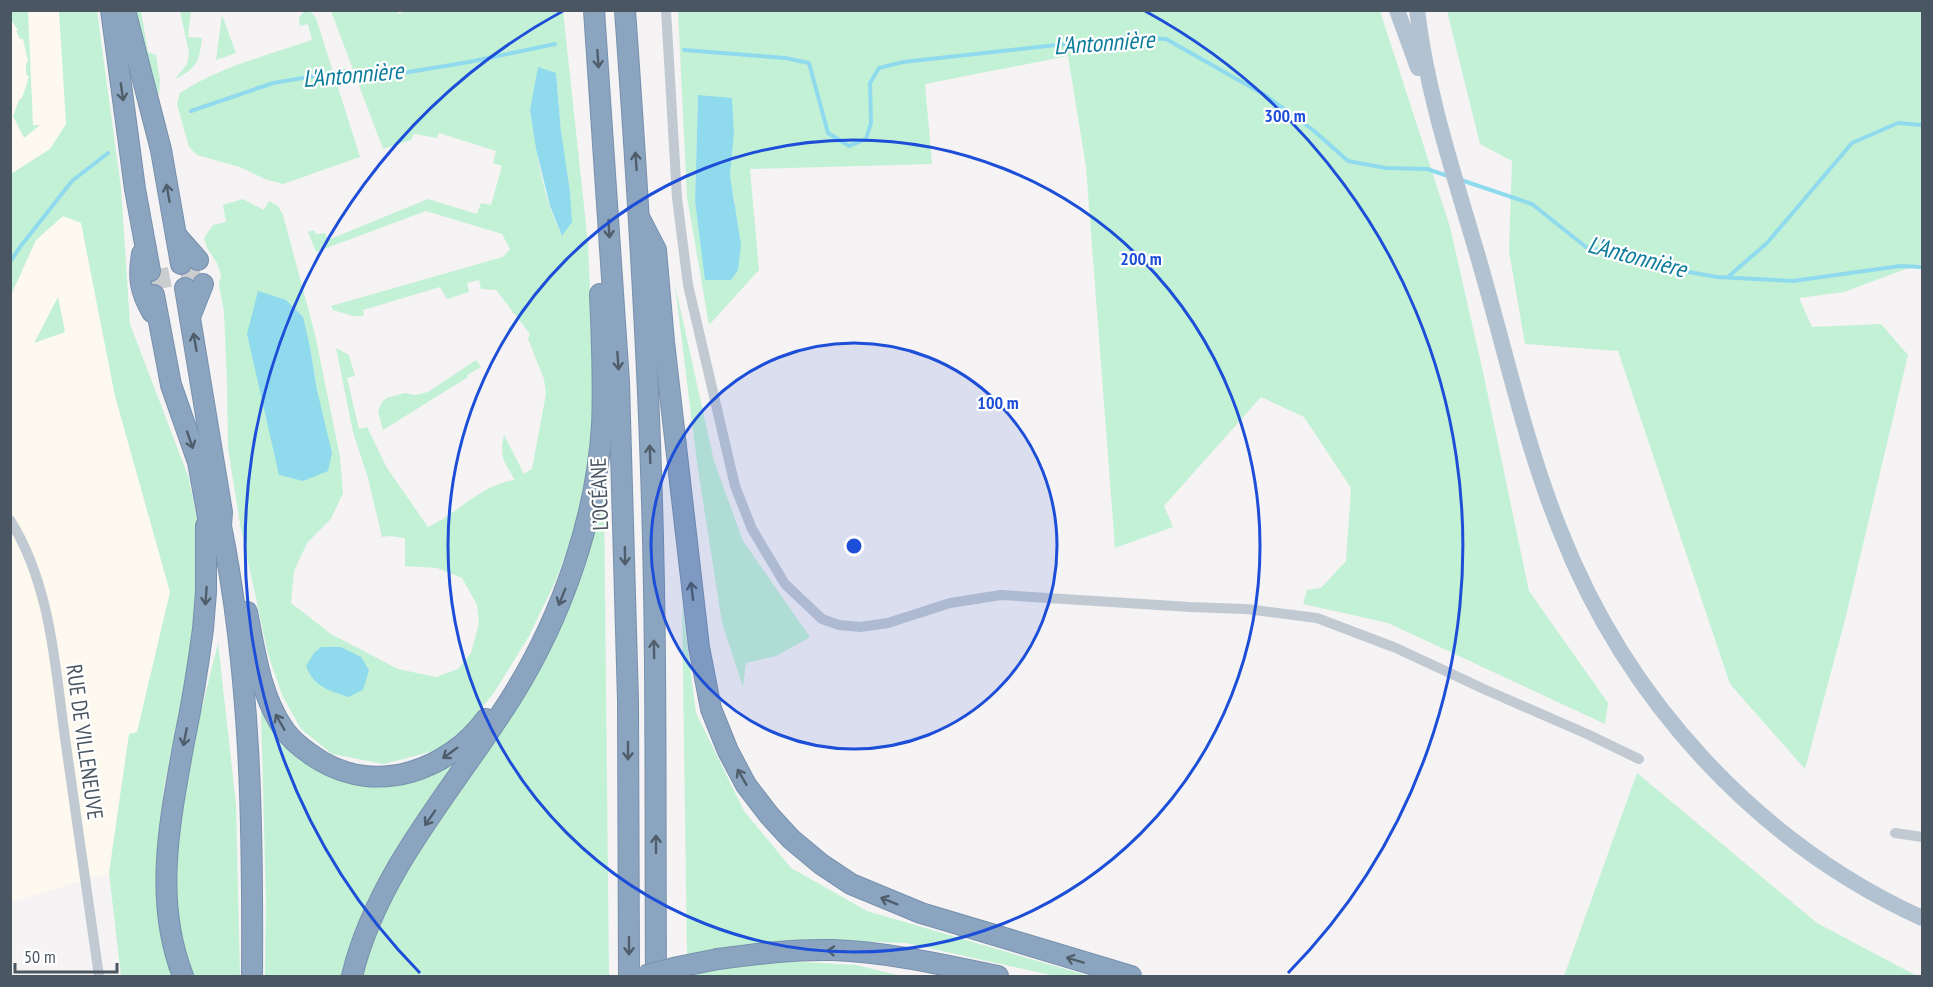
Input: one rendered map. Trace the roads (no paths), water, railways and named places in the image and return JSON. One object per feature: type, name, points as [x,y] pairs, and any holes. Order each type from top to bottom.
[{"type":"highway","points":[[111,10],[144,242],[139,274],[144,298],[160,324],[171,385],[221,526],[238,629],[251,765],[252,976]]},
{"type":"highway","points":[[124,10],[161,150],[176,235],[174,265]]},
{"type":"highway","name":"L’OCÉANE","points":[[594,10],[619,382],[628,724],[629,976]]},
{"type":"highway","points":[[625,10],[640,219],[652,529],[656,976]]},
{"type":"highway","points":[[640,219],[656,250],[664,342],[699,647],[711,709],[728,751],[746,785],[791,839],[821,864],[851,884],[921,913],[1131,976]]},
{"type":"highway","points":[[174,265],[176,235]]},
{"type":"highway","points":[[144,242],[174,265]]},
{"type":"highway","points":[[352,976],[365,933],[394,871],[510,700],[561,600],[588,511],[596,474],[602,427],[603,381],[600,287],[611,261]]},
{"type":"highway","points":[[160,324],[179,290],[190,317],[215,514],[206,528],[206,592],[203,629],[166,859],[166,904],[169,928],[183,976]]},
{"type":"highway","points":[[215,514],[229,526],[261,678],[271,707],[284,730],[304,749],[312,756],[339,770],[364,776],[390,777],[420,770],[442,760],[464,743],[482,724],[528,654],[540,645]]},
{"type":"highway","points":[[644,976],[718,959],[788,950],[834,950],[933,963],[998,976]]},
{"type":"main road","points":[[1397,10],[1438,116]]},
{"type":"main road","points":[[1407,10],[1422,53],[1527,432],[1559,528],[1587,592],[1625,659],[1687,742],[1753,808],[1838,872],[1869,891],[1923,918]]},
{"type":"main road","points":[[1417,10],[1422,53]]},
{"type":"street","points":[[666,10],[677,198],[688,285],[735,486],[752,529],[785,584],[822,619],[839,625],[860,627],[888,623],[951,603],[1001,595],[1190,608],[1246,609],[1317,618],[1396,648],[1639,759]]},
{"type":"street","name":"RUE DE VILLENEUVE","points":[[10,520],[31,560],[43,597],[53,651],[99,976]]},
{"type":"street","points":[[1895,833],[1923,837]]},
{"type":"water","points":[[538,67],[556,73],[572,222],[562,236],[550,206],[536,149],[530,110]]},
{"type":"water","points":[[698,95],[732,98],[734,134],[730,175],[741,245],[738,270],[731,280],[705,280],[695,201]]},
{"type":"water","points":[[258,291],[286,300],[303,317],[332,453],[328,471],[303,481],[279,475],[247,334]]},
{"type":"water","points":[[321,647],[341,647],[361,657],[369,670],[363,690],[348,697],[328,690],[313,679],[306,666]]},
{"type":"waterway","name":"L'Antonnière","points":[[684,50],[785,58],[809,63],[828,133],[849,146],[866,139],[871,123],[870,83],[879,68],[903,62],[1128,37],[1166,39],[1265,95],[1313,130],[1348,161],[1386,168],[1427,169],[1448,176]]},
{"type":"waterway","name":"L'Antonnière","points":[[191,111],[273,83],[344,71],[373,78],[469,62],[555,44]]},
{"type":"waterway","name":"L'Antonnière","points":[[1728,277],[1767,243],[1852,143],[1898,123],[1922,125]]},
{"type":"waterway","name":"L'Antonnière","points":[[10,262],[72,181],[108,153]]},
{"type":"waterway","name":"L'Antonnière","points":[[1461,180],[1532,204],[1586,247],[1672,269],[1717,277],[1793,281],[1900,266],[1922,267]]},
{"type":"tunnel","points":[[188,262],[193,286]]},
{"type":"tunnel","points":[[158,269],[163,293]]}]
